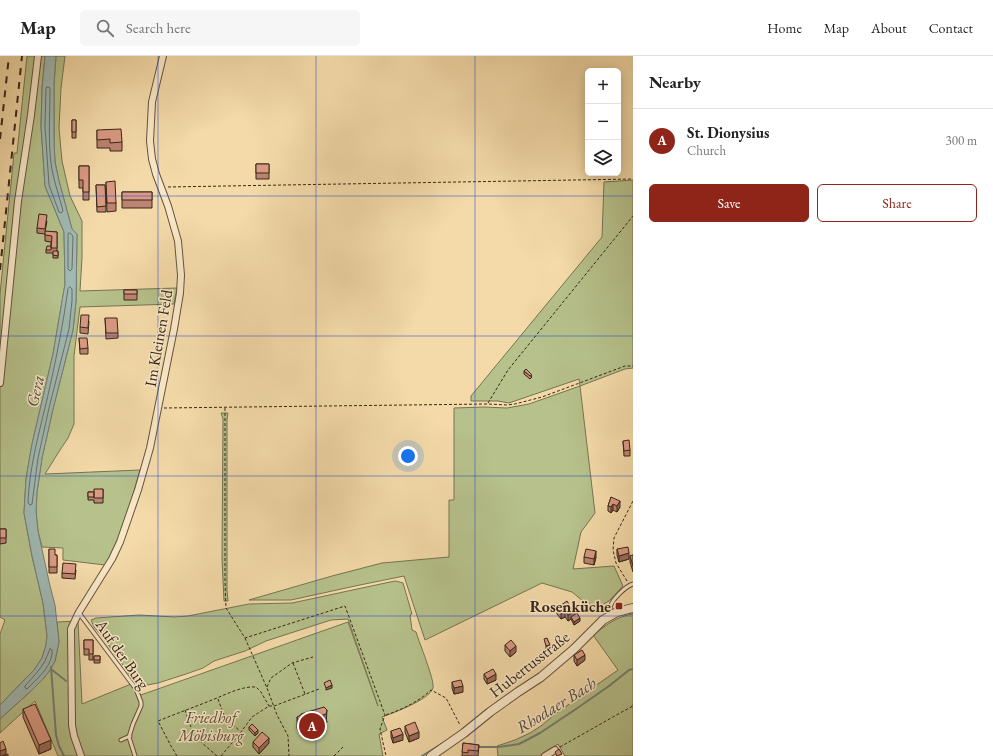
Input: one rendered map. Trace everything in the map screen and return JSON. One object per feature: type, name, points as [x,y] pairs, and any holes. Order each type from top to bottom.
[{"type":"street","points":[[0,382],[18,201],[38,56]]},
{"type":"street","name":"Im Kleinen Feld","points":[[81,756],[72,725],[71,629],[79,612],[112,559],[120,542],[138,490],[158,408],[180,293],[181,275],[178,241],[162,187],[156,174],[150,141],[152,102],[156,80],[163,56]]},
{"type":"street","name":"Hubertusstraße","points":[[432,756],[465,733],[518,692],[541,677],[574,649],[603,620],[617,612],[633,608]]},
{"type":"street","points":[[545,756],[554,750]]},
{"type":"lane","points":[[611,615],[611,604],[620,593],[631,584]]},
{"type":"lane","name":"Auf der Burg","points":[[79,612],[140,697],[141,706],[133,724],[130,736]]},
{"type":"lane","points":[[121,740],[130,736],[135,756]]},
{"type":"path","points":[[162,187],[633,179]]},
{"type":"path","points":[[488,404],[508,370],[633,216]]},
{"type":"path","points":[[158,408],[507,405],[542,397],[624,366],[633,366]]},
{"type":"path","points":[[225,408],[226,608],[245,638],[288,736],[289,756]]},
{"type":"path","points":[[631,584],[616,563],[613,544],[614,538],[633,501]]},
{"type":"path","points":[[245,638],[345,606],[385,715],[380,729],[386,756]]},
{"type":"path","points":[[267,688],[271,678],[292,663],[313,657]]},
{"type":"path","points":[[292,663],[305,694]]},
{"type":"path","points":[[177,756],[158,721],[250,686],[256,687],[261,692],[268,706]]},
{"type":"path","points":[[221,756],[252,717],[268,706],[274,706],[319,689]]},
{"type":"path","points":[[385,715],[407,707],[425,696],[431,690],[446,698],[465,733]]},
{"type":"path","points":[[218,698],[225,718],[241,732]]},
{"type":"path","points":[[554,750],[633,706]]},
{"type":"path","points":[[184,710],[194,736],[217,756]]},
{"type":"path","points":[[334,756],[343,747]]},
{"type":"green space","points":[[27,56],[45,56],[41,126],[45,186],[64,232],[65,284],[53,354],[32,444],[26,479],[24,513],[43,603],[47,635],[46,645],[42,658],[34,670],[0,705],[0,634],[5,620],[0,617],[0,294],[14,153],[17,153]]},
{"type":"green space","points":[[56,56],[65,56],[61,88],[59,128],[62,161],[70,196],[82,221],[80,291],[177,288],[174,304],[80,307],[74,356],[74,424],[68,438],[45,474],[140,470],[121,531],[105,565],[63,560],[63,548],[42,547],[38,531],[36,512],[37,492],[42,458],[73,330],[76,301],[77,234],[72,229],[55,162],[54,84]]},
{"type":"green space","points":[[633,180],[633,368],[625,369],[580,386],[579,379],[509,403],[498,401],[471,401],[471,396],[602,237],[604,182]]},
{"type":"green space","points":[[580,386],[595,513],[581,532],[573,569],[614,566],[623,586],[609,601],[594,610],[572,592],[542,583],[425,640],[404,576],[291,600],[249,600],[382,563],[449,557],[449,500],[454,500],[454,408],[507,408],[529,404]]},
{"type":"green space","points":[[221,413],[228,413],[228,601],[224,601],[222,559],[223,419]]},
{"type":"green space","name":"Friedhof Möbisburg","points":[[396,581],[403,583],[412,614],[410,615],[412,630],[416,632],[429,670],[433,688],[430,693],[418,701],[382,717],[387,730],[379,734],[383,756],[58,756],[35,701],[0,733],[0,719],[43,679],[55,661],[59,642],[57,622],[78,621],[82,704],[131,684],[138,696],[348,622],[378,706],[348,619],[331,620],[266,641],[245,651],[214,661],[203,668],[158,683],[147,685],[139,682],[130,675],[94,627],[91,620],[96,618],[139,615],[175,617],[188,616],[249,604],[292,603]],"holes":[[[327,721],[326,725],[303,733],[299,733]]]},
{"type":"green space","points":[[633,614],[633,756],[565,756],[558,744],[539,756],[498,756],[497,746],[530,733],[618,670],[593,635],[616,619]]},
{"type":"water","points":[[45,56],[56,56],[54,84],[55,162],[72,229],[77,234],[76,301],[73,330],[42,458],[37,492],[36,512],[38,531],[55,605],[59,642],[55,661],[50,670],[32,690],[0,719],[0,705],[34,670],[42,658],[47,635],[43,603],[24,513],[26,479],[32,444],[53,354],[65,284],[64,232],[45,186],[41,126]]},
{"type":"building","points":[[72,120],[76,120],[76,132],[72,132]]},
{"type":"building","points":[[121,129],[122,142],[110,143],[110,139],[97,140],[97,130]]},
{"type":"building","points":[[256,164],[269,164],[269,173],[256,173]]},
{"type":"building","points":[[79,166],[89,166],[89,192],[83,192],[83,180],[79,180]]},
{"type":"building","points":[[115,181],[116,203],[107,203],[106,182]]},
{"type":"building","points":[[96,185],[105,185],[106,206],[97,207]]},
{"type":"building","points":[[122,192],[152,192],[152,200],[122,200]]},
{"type":"building","points":[[39,214],[47,215],[45,229],[37,228]]},
{"type":"building","points":[[45,231],[57,232],[57,248],[51,248],[52,236],[45,235]]},
{"type":"building","points":[[47,246],[51,246],[51,250],[46,250]]},
{"type":"building","points":[[53,251],[58,251],[58,256],[53,255]]},
{"type":"building","points":[[124,290],[137,290],[137,294],[124,294]]},
{"type":"building","points":[[81,315],[89,315],[88,328],[80,327]]},
{"type":"building","points":[[105,318],[117,318],[118,333],[106,333]]},
{"type":"building","points":[[79,338],[87,338],[88,348],[80,349]]},
{"type":"building","points":[[526,369],[532,375],[530,376],[524,371]]},
{"type":"building","points":[[629,440],[630,450],[624,451],[623,441]]},
{"type":"building","points":[[94,489],[103,489],[103,498],[94,498]]},
{"type":"building","points":[[88,492],[94,492],[94,497],[88,497]]},
{"type":"building","points":[[611,497],[620,501],[617,506],[613,504],[611,507],[608,506]]},
{"type":"building","points":[[0,529],[6,529],[6,538],[0,538]]},
{"type":"building","points":[[628,547],[629,553],[619,556],[617,549]]},
{"type":"building","points":[[49,549],[55,549],[55,555],[57,555],[57,567],[49,567]]},
{"type":"building","points":[[586,549],[596,551],[594,559],[584,557]]},
{"type":"building","points":[[633,555],[633,566],[630,556]]},
{"type":"building","points":[[63,563],[76,564],[75,574],[62,573]]},
{"type":"building","points":[[567,601],[572,609],[575,607],[577,610],[568,615],[565,611],[561,614],[557,608]]},
{"type":"building","points":[[577,613],[580,618],[574,622],[571,617]]},
{"type":"building","points":[[547,638],[550,645],[546,646],[544,639]]},
{"type":"building","points":[[84,640],[93,640],[93,654],[89,654],[89,649],[84,649]]},
{"type":"building","points":[[511,640],[516,646],[510,651],[505,645]]},
{"type":"building","points":[[582,650],[585,655],[577,660],[574,655]]},
{"type":"building","points":[[94,656],[100,656],[100,660],[94,660]]},
{"type":"building","points":[[493,669],[496,674],[487,679],[484,674]]},
{"type":"building","points":[[330,680],[332,685],[326,688],[324,683]]},
{"type":"building","points":[[461,680],[463,686],[454,688],[452,682]]},
{"type":"building","points":[[35,704],[51,740],[39,745],[23,709]]},
{"type":"building","points":[[324,707],[327,710],[326,714],[299,722],[297,717],[301,714]]},
{"type":"building","points":[[415,722],[419,732],[409,736],[405,726]]},
{"type":"building","points":[[252,724],[258,730],[255,733],[249,727]]},
{"type":"building","points":[[400,728],[403,734],[393,738],[391,731]]},
{"type":"building","points":[[262,732],[269,738],[259,748],[253,742]]},
{"type":"building","points":[[3,741],[6,749],[0,751],[0,743]]},
{"type":"building","points":[[463,743],[479,745],[478,751],[468,750],[468,753],[462,752]]},
{"type":"building","points":[[559,749],[562,754],[557,756],[555,752]]},
{"type":"waterway","name":"Rhodaer Bach","points":[[51,667],[56,735],[64,756]]},
{"type":"waterway","points":[[51,669],[66,681]]},
{"type":"waterway","name":"Rhodaer Bach","points":[[477,747],[499,747],[519,744],[540,733],[609,686],[629,670],[633,669]]},
{"type":"waterway","name":"Rhodaer Bach","points":[[422,756],[443,743]]},
{"type":"railway","points":[[0,139],[9,56]]},
{"type":"railway","points":[[0,270],[22,56]]},
{"type":"place","name":"Rosenküche","points":[[619,606]]},
{"type":"place","name":"St. Dionysius","points":[[312,726]]},
{"type":"water label","name":"Gera","points":[[35,391]]}]
